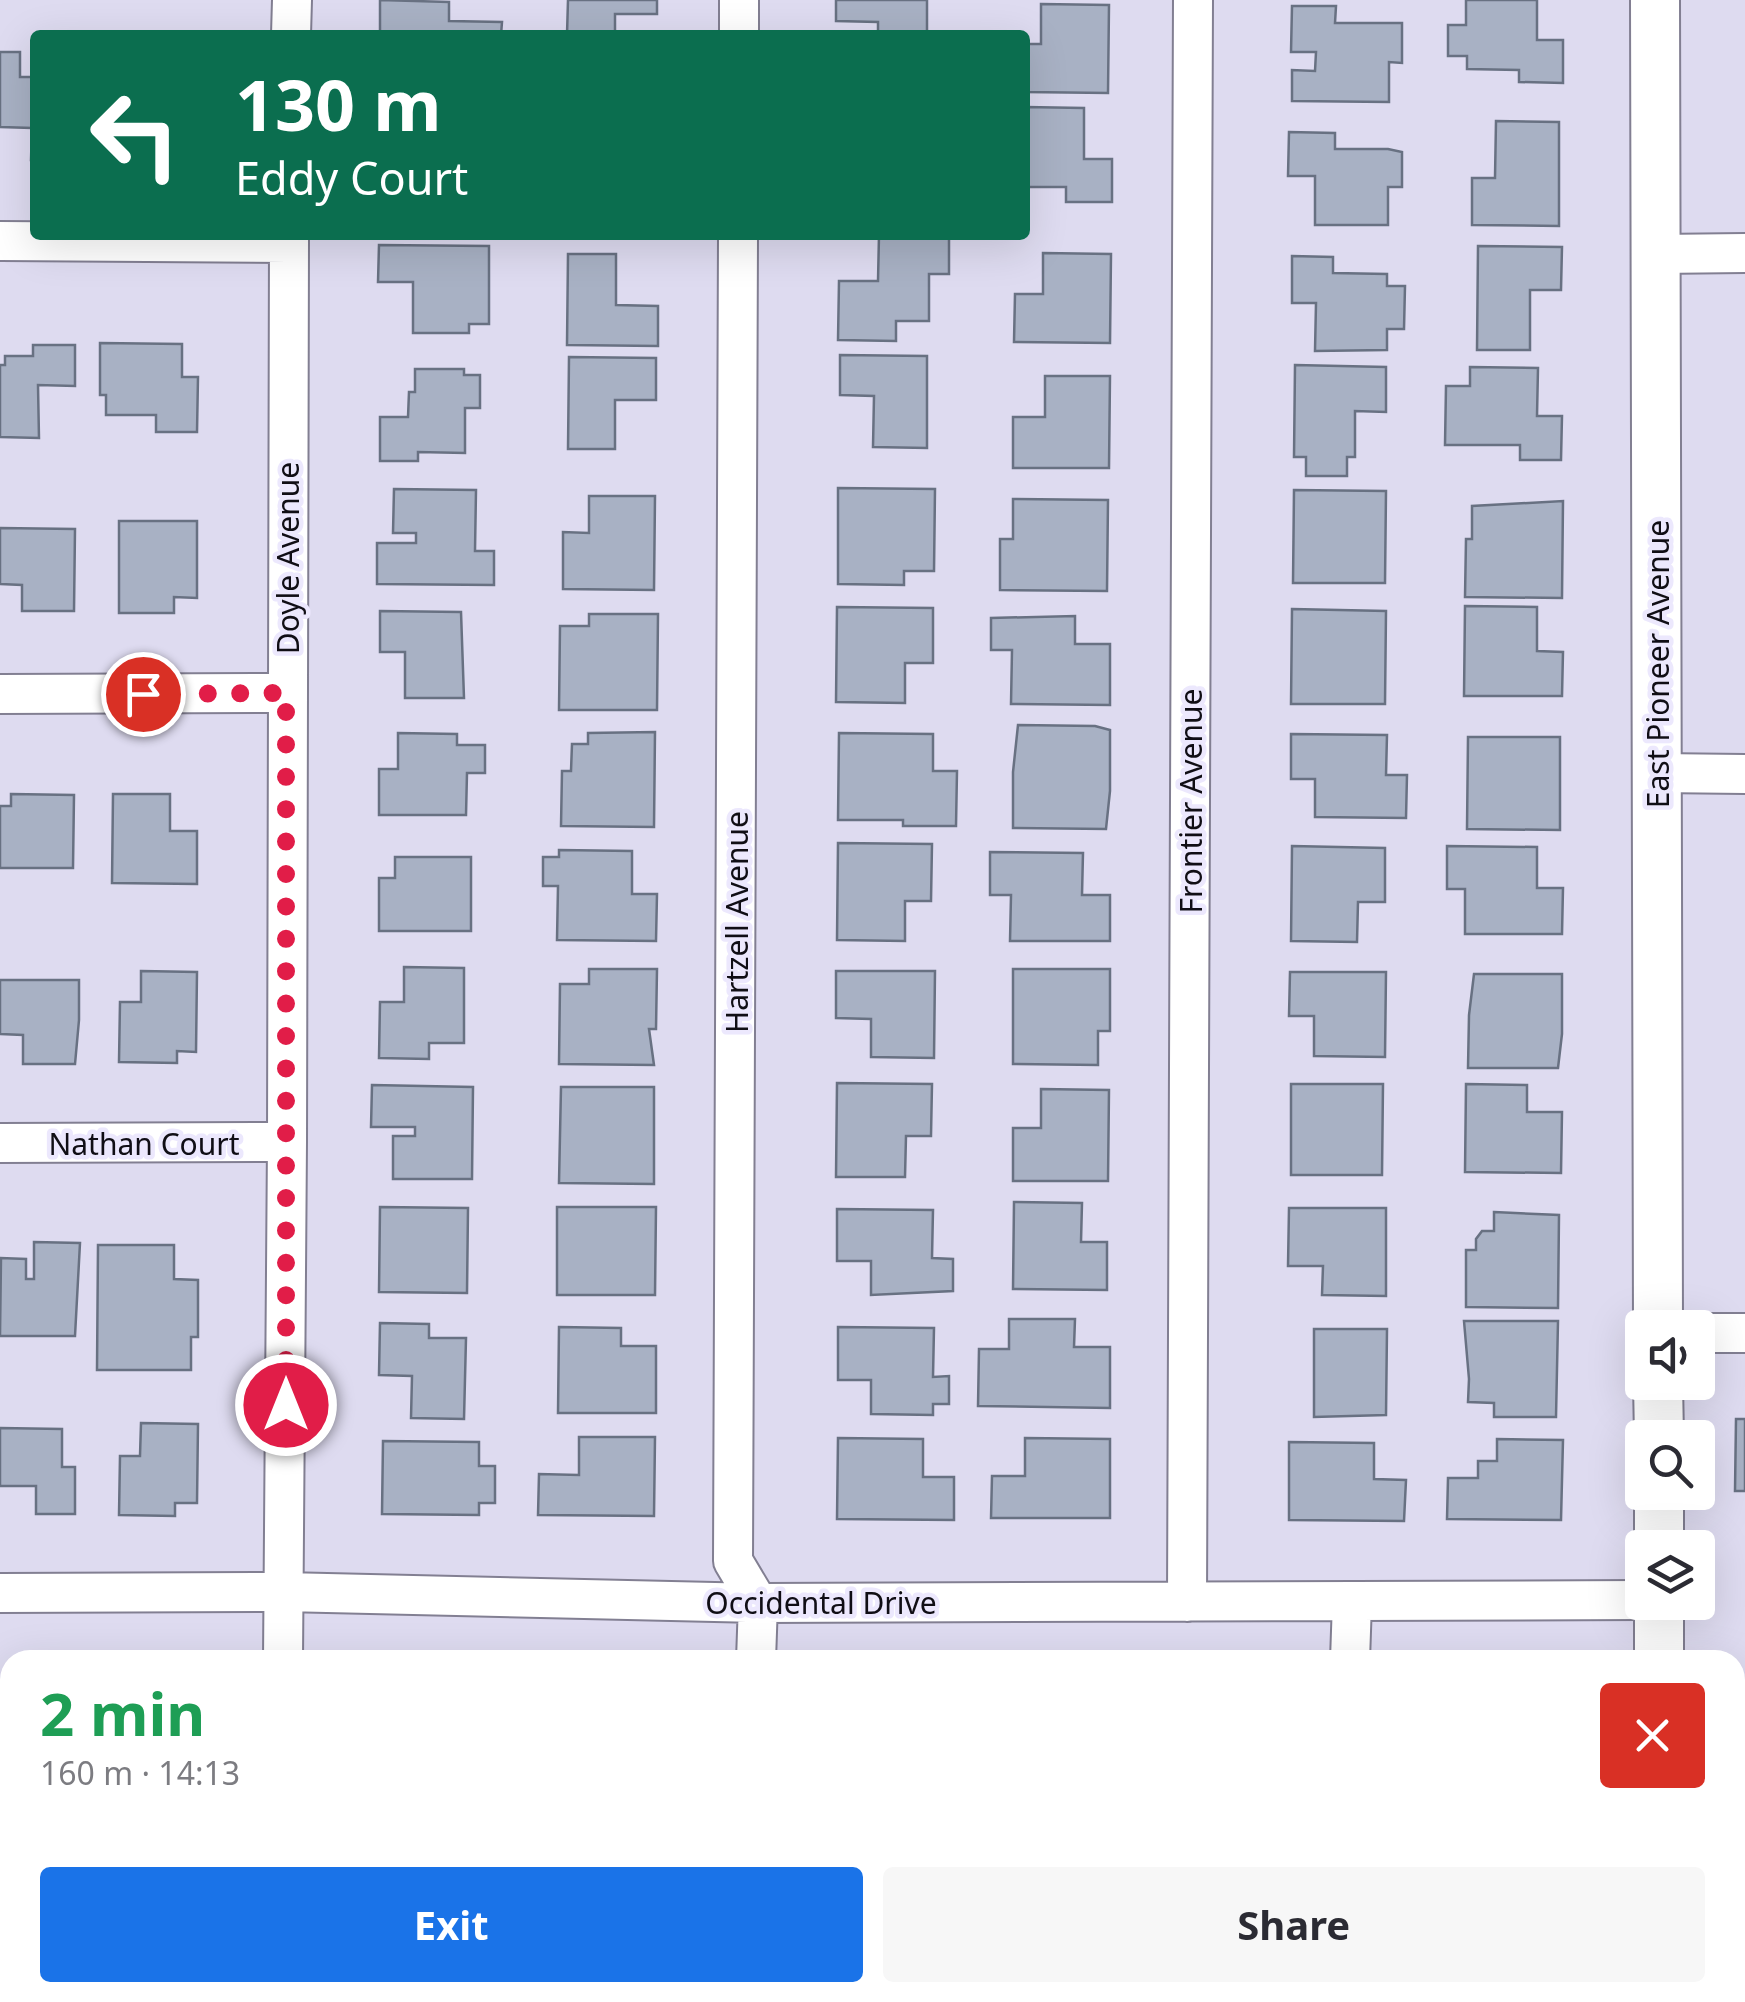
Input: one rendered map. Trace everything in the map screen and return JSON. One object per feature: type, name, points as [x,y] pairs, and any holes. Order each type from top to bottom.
[{"type":"street","points":[[292,0],[292,30]]},
{"type":"street","points":[[739,0],[739,30]]},
{"type":"street","name":"Frontier Avenue","points":[[1188,1602],[1193,0]]},
{"type":"street","name":"East Pioneer Avenue","points":[[1654,0],[1658,1310]]},
{"type":"street","points":[[0,242],[192,240]]},
{"type":"street","name":"Doyle Avenue","points":[[283,1650],[288,240]]},
{"type":"street","name":"Hartzell Avenue","points":[[738,240],[733,1561],[758,1603]]},
{"type":"street","points":[[1656,254],[1745,253]]},
{"type":"street","points":[[0,694],[286,693]]},
{"type":"street","points":[[1657,773],[1745,774]]},
{"type":"street","name":"Nathan Court","points":[[0,1143],[287,1142]]},
{"type":"street","points":[[1715,1333],[1745,1333]]},
{"type":"street","name":"Occidental Drive","points":[[0,1592],[284,1592],[758,1603],[1625,1600]]},
{"type":"street","points":[[1350,1650],[1352,1602]]},
{"type":"street","points":[[756,1650],[758,1603]]},
{"type":"street","points":[[1658,1650],[1659,1620]]},
{"type":"building","points":[[380,0],[449,2],[449,21],[502,22],[501,30],[380,30]]},
{"type":"building","points":[[568,0],[657,0],[657,14],[615,14],[615,30],[567,30]]},
{"type":"building","points":[[836,0],[927,0],[927,30],[878,30],[878,22],[836,21]]},
{"type":"building","points":[[1466,0],[1537,0],[1537,40],[1563,40],[1563,83],[1519,82],[1519,70],[1467,69],[1467,56],[1448,56],[1448,25],[1466,25]]},
{"type":"building","points":[[1041,4],[1109,5],[1108,93],[1030,92],[1030,44],[1041,44]]},
{"type":"building","points":[[1292,6],[1336,6],[1335,23],[1402,23],[1402,63],[1389,62],[1389,102],[1292,101],[1292,70],[1315,71],[1316,52],[1291,52]]},
{"type":"building","points":[[0,52],[20,52],[20,77],[30,77],[30,128],[0,127]]},
{"type":"building","points":[[1030,107],[1084,108],[1084,159],[1112,159],[1112,202],[1066,202],[1066,187],[1030,187]]},
{"type":"building","points":[[1496,121],[1559,122],[1559,226],[1472,225],[1472,178],[1495,178]]},
{"type":"building","points":[[1289,132],[1335,133],[1335,149],[1402,152],[1402,187],[1388,187],[1388,225],[1315,225],[1315,176],[1288,176]]},
{"type":"building","points":[[879,240],[949,240],[949,274],[929,274],[929,321],[896,321],[896,341],[838,340],[839,281],[878,281]]},
{"type":"building","points":[[379,245],[489,246],[489,324],[469,324],[469,333],[413,333],[413,282],[378,282]]},
{"type":"building","points":[[1478,246],[1562,247],[1561,290],[1530,290],[1530,350],[1477,350]]},
{"type":"building","points":[[1043,253],[1111,254],[1110,343],[1014,342],[1015,294],[1043,294]]},
{"type":"building","points":[[568,254],[616,254],[616,305],[658,306],[658,346],[567,345]]},
{"type":"building","points":[[1292,256],[1333,257],[1333,273],[1387,274],[1387,286],[1405,286],[1404,329],[1387,329],[1387,350],[1315,351],[1316,303],[1292,303]]},
{"type":"building","points":[[100,343],[182,344],[182,377],[198,377],[197,432],[156,432],[156,415],[106,415],[106,395],[100,395]]},
{"type":"building","points":[[33,345],[75,345],[75,386],[38,385],[39,438],[0,437],[0,365],[5,365],[5,356],[33,356]]},
{"type":"building","points":[[840,355],[927,356],[927,448],[873,447],[874,396],[840,395]]},
{"type":"building","points":[[569,357],[656,358],[656,400],[615,400],[615,449],[568,449]]},
{"type":"building","points":[[1295,365],[1386,367],[1386,412],[1355,411],[1355,457],[1347,457],[1347,476],[1306,476],[1306,457],[1294,457]]},
{"type":"building","points":[[1470,367],[1538,368],[1537,416],[1562,416],[1561,460],[1520,460],[1520,445],[1445,445],[1446,386],[1470,386]]},
{"type":"building","points":[[415,369],[464,369],[464,375],[480,375],[480,408],[465,408],[465,453],[418,452],[418,461],[380,461],[380,417],[408,417],[409,392],[415,392]]},
{"type":"building","points":[[1045,376],[1110,376],[1109,468],[1013,468],[1013,417],[1045,417]]},
{"type":"building","points":[[838,488],[935,489],[934,571],[904,571],[904,585],[838,584]]},
{"type":"building","points":[[394,489],[476,490],[475,551],[494,551],[494,585],[377,584],[377,543],[416,543],[416,533],[393,533]]},
{"type":"building","points":[[1294,490],[1386,491],[1385,583],[1293,583]]},
{"type":"building","points":[[589,496],[655,496],[654,590],[563,589],[563,532],[589,533]]},
{"type":"building","points":[[1013,499],[1108,500],[1107,591],[1000,590],[1000,539],[1013,539]]},
{"type":"building","points":[[1563,501],[1562,598],[1465,597],[1466,539],[1472,539],[1472,506]]},
{"type":"building","points":[[119,521],[197,521],[197,598],[174,597],[174,613],[119,613]]},
{"type":"building","points":[[0,528],[75,529],[74,611],[22,611],[22,585],[0,584]]},
{"type":"building","points":[[1465,606],[1537,607],[1537,651],[1563,652],[1562,696],[1464,696]]},
{"type":"building","points":[[837,607],[933,608],[933,663],[905,663],[905,703],[836,702]]},
{"type":"building","points":[[1292,609],[1386,611],[1385,704],[1291,704]]},
{"type":"building","points":[[380,611],[461,612],[464,698],[405,698],[405,652],[380,652]]},
{"type":"building","points":[[589,614],[658,614],[657,710],[559,710],[560,626],[589,626]]},
{"type":"building","points":[[1075,616],[1075,644],[1110,644],[1110,705],[1011,704],[1012,650],[991,650],[991,618]]},
{"type":"building","points":[[1018,725],[1095,726],[1110,730],[1106,829],[1013,828]]},
{"type":"building","points":[[655,732],[654,827],[561,826],[562,771],[571,771],[572,744],[588,744],[588,733]]},
{"type":"building","points":[[398,733],[457,734],[457,745],[485,745],[485,773],[467,773],[466,815],[379,815],[379,769],[398,769]]},
{"type":"building","points":[[839,733],[933,734],[933,771],[957,771],[956,826],[903,826],[903,820],[838,820]]},
{"type":"building","points":[[1291,734],[1387,735],[1386,775],[1407,775],[1406,818],[1315,817],[1315,779],[1291,779]]},
{"type":"building","points":[[1468,737],[1560,737],[1560,830],[1467,829]]},
{"type":"building","points":[[11,794],[74,795],[73,868],[0,868],[0,806],[11,806]]},
{"type":"building","points":[[113,794],[170,794],[170,831],[197,831],[197,884],[112,883]]},
{"type":"building","points":[[838,843],[932,844],[931,901],[905,901],[905,941],[837,940]]},
{"type":"building","points":[[1292,846],[1385,848],[1385,902],[1358,902],[1357,942],[1291,941]]},
{"type":"building","points":[[1447,846],[1537,847],[1537,888],[1563,888],[1562,934],[1465,934],[1465,889],[1447,889]]},
{"type":"building","points":[[559,850],[632,851],[632,894],[657,894],[656,941],[557,940],[558,886],[543,886],[543,857],[559,857]]},
{"type":"building","points":[[990,852],[1083,853],[1082,895],[1110,895],[1110,941],[1010,941],[1011,895],[990,895]]},
{"type":"building","points":[[395,857],[471,857],[471,931],[379,931],[379,878],[395,878]]},
{"type":"building","points":[[404,967],[464,968],[464,1043],[429,1043],[429,1059],[379,1058],[380,1002],[404,1002]]},
{"type":"building","points":[[589,969],[657,969],[656,1029],[649,1029],[654,1065],[559,1064],[560,984],[589,984]]},
{"type":"building","points":[[1013,969],[1110,969],[1110,1031],[1098,1031],[1098,1065],[1013,1064]]},
{"type":"building","points":[[141,971],[197,972],[196,1052],[177,1051],[177,1063],[119,1062],[120,1002],[141,1002]]},
{"type":"building","points":[[836,971],[935,971],[934,1058],[871,1057],[871,1019],[836,1018]]},
{"type":"building","points":[[1290,972],[1386,972],[1385,1057],[1314,1056],[1314,1016],[1289,1016]]},
{"type":"building","points":[[1474,974],[1562,974],[1558,1068],[1468,1068]]},
{"type":"building","points":[[0,980],[79,980],[75,1064],[23,1064],[23,1035],[0,1034]]},
{"type":"building","points":[[837,1083],[932,1084],[931,1136],[906,1136],[905,1177],[836,1177]]},
{"type":"building","points":[[1291,1084],[1383,1084],[1382,1175],[1291,1175]]},
{"type":"building","points":[[1466,1084],[1527,1085],[1527,1112],[1562,1112],[1561,1173],[1465,1172]]},
{"type":"building","points":[[372,1085],[473,1087],[472,1179],[393,1179],[393,1136],[415,1136],[415,1127],[371,1127]]},
{"type":"building","points":[[561,1087],[654,1087],[654,1184],[559,1183]]},
{"type":"building","points":[[1041,1089],[1109,1090],[1108,1181],[1013,1181],[1013,1128],[1041,1128]]},
{"type":"building","points":[[1014,1202],[1082,1203],[1081,1242],[1107,1242],[1107,1290],[1013,1289]]},
{"type":"building","points":[[380,1207],[468,1208],[467,1293],[379,1292]]},
{"type":"building","points":[[557,1207],[656,1207],[655,1295],[557,1295]]},
{"type":"building","points":[[1289,1208],[1386,1208],[1386,1296],[1322,1295],[1323,1266],[1288,1266]]},
{"type":"building","points":[[837,1209],[933,1210],[932,1258],[953,1259],[953,1291],[871,1295],[871,1261],[837,1261]]},
{"type":"building","points":[[1494,1212],[1559,1215],[1558,1308],[1466,1307],[1466,1250],[1476,1250],[1476,1239],[1482,1231],[1494,1231]]},
{"type":"building","points":[[34,1242],[80,1243],[75,1336],[0,1336],[1,1258],[26,1259],[26,1279],[34,1279]]},
{"type":"building","points":[[98,1245],[174,1245],[174,1279],[198,1280],[198,1337],[191,1337],[191,1370],[97,1370]]},
{"type":"building","points":[[1009,1319],[1075,1319],[1074,1347],[1110,1347],[1110,1408],[978,1406],[979,1349],[1009,1349]]},
{"type":"building","points":[[1464,1321],[1558,1321],[1556,1417],[1494,1417],[1494,1403],[1468,1402]]},
{"type":"building","points":[[380,1323],[429,1324],[429,1338],[466,1338],[464,1419],[411,1418],[412,1376],[379,1375]]},
{"type":"building","points":[[559,1327],[621,1328],[621,1346],[656,1346],[656,1413],[558,1413]]},
{"type":"building","points":[[838,1327],[934,1328],[933,1377],[949,1376],[949,1404],[933,1404],[933,1415],[871,1414],[871,1380],[838,1380]]},
{"type":"building","points":[[1314,1329],[1387,1329],[1386,1415],[1314,1417]]},
{"type":"building","points":[[1736,1419],[1745,1419],[1745,1491],[1735,1491]]},
{"type":"building","points":[[141,1423],[198,1424],[197,1503],[175,1503],[175,1516],[119,1515],[120,1456],[140,1456]]},
{"type":"building","points":[[0,1428],[62,1429],[62,1467],[75,1467],[75,1514],[36,1514],[36,1486],[0,1486]]},
{"type":"building","points":[[579,1437],[655,1437],[654,1516],[538,1515],[539,1474],[579,1475]]},
{"type":"building","points":[[838,1438],[923,1439],[923,1477],[954,1477],[954,1520],[837,1519]]},
{"type":"building","points":[[1025,1438],[1110,1439],[1110,1518],[991,1518],[992,1476],[1025,1476]]},
{"type":"building","points":[[1497,1439],[1563,1440],[1561,1520],[1447,1519],[1448,1478],[1478,1478],[1478,1461],[1497,1461]]},
{"type":"building","points":[[383,1441],[479,1442],[479,1466],[495,1466],[495,1503],[479,1503],[479,1515],[382,1514]]},
{"type":"building","points":[[1289,1442],[1374,1443],[1374,1479],[1406,1480],[1404,1521],[1289,1520]]},
{"type":"route","points":[[143,694],[286,693],[286,1405]]}]
